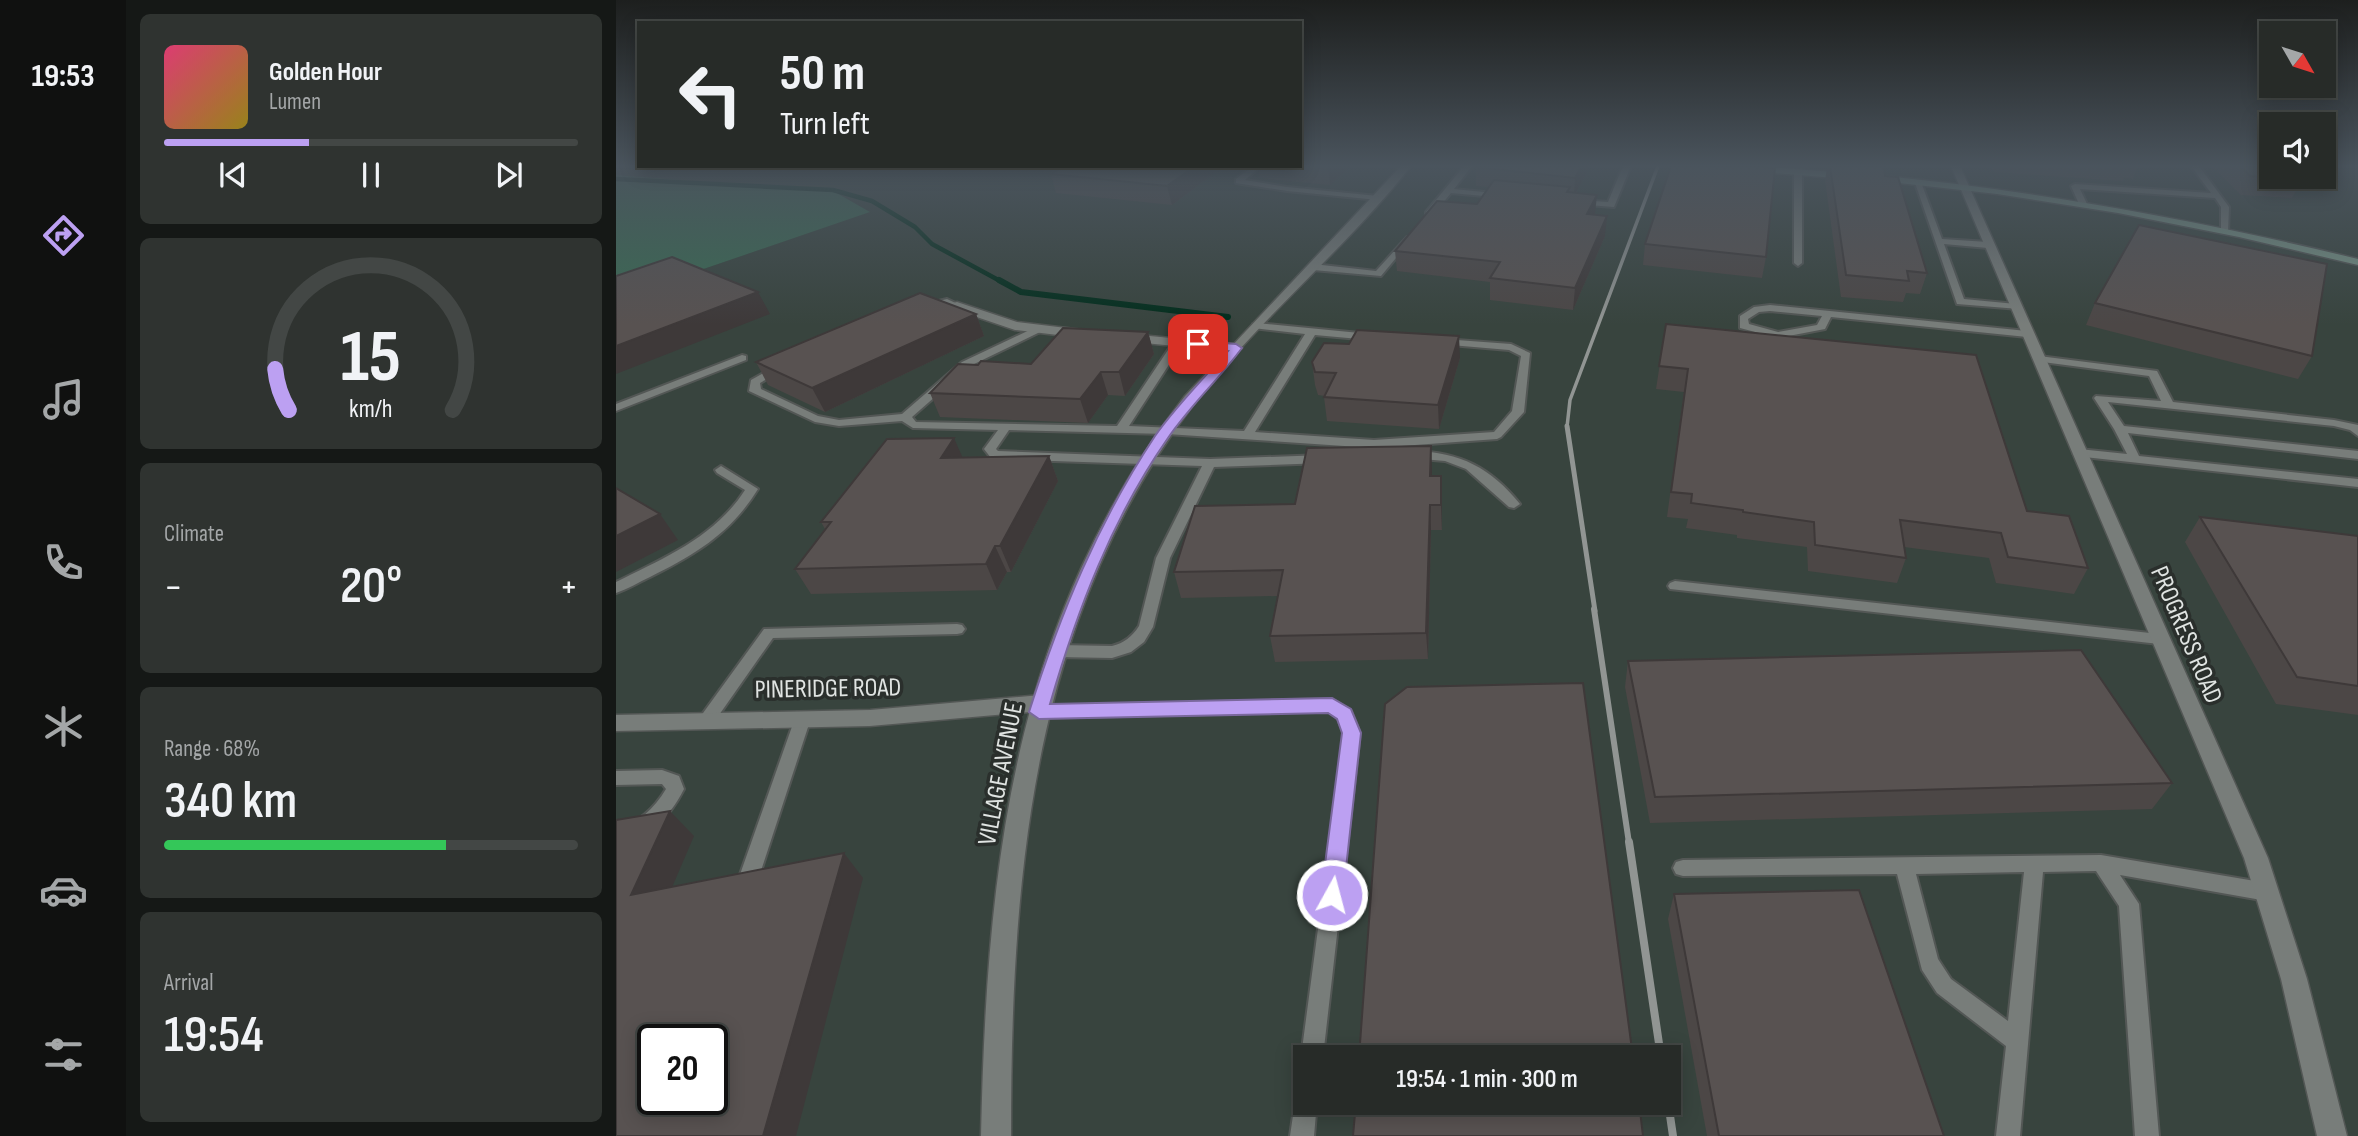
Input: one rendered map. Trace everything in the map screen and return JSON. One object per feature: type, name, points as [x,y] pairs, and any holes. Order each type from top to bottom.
[{"type":"main road","points":[[2165,219],[2225,230],[2358,262]]},
{"type":"street","name":"VILLAGE AVENUE","points":[[996,1136],[996,1030],[1005,892],[1019,799],[1040,707],[1057,651],[1101,540],[1167,430],[1236,348],[1358,219]]},
{"type":"street","name":"PROGRESS ROAD","points":[[1977,219],[2241,821],[2294,979],[2332,1136]]},
{"type":"street","points":[[957,306],[996,321],[1035,330],[1236,348]]},
{"type":"street","name":"PINERIDGE ROAD","points":[[616,723],[955,713],[1040,707]]},
{"type":"lane","points":[[1798,263],[1801,219]]},
{"type":"lane","points":[[1930,219],[1960,303],[2016,307]]},
{"type":"lane","points":[[2225,219],[2225,230]]},
{"type":"lane","points":[[1312,267],[1378,274],[1413,233]]},
{"type":"lane","points":[[1938,241],[1988,245]]},
{"type":"lane","points":[[912,309],[937,302],[957,306]]},
{"type":"lane","points":[[1828,313],[1821,327],[1778,335],[1744,326],[1744,318],[1757,309],[1770,308],[1828,313],[2027,334]]},
{"type":"lane","points":[[1257,327],[1381,338]]},
{"type":"lane","points":[[788,363],[764,374],[755,382],[755,391],[816,419],[839,423],[905,417],[967,364],[1035,330]]},
{"type":"lane","points":[[1247,435],[1312,332]]},
{"type":"lane","points":[[905,417],[913,425],[1167,430],[1374,444],[1497,435],[1518,412],[1526,355],[1511,347],[1433,341]]},
{"type":"lane","points":[[1120,430],[1178,343]]},
{"type":"lane","points":[[616,408],[742,358]]},
{"type":"lane","points":[[2039,359],[2153,373],[2169,405]]},
{"type":"lane","points":[[2135,459],[2100,398],[2334,423],[2354,428],[2358,432]]},
{"type":"lane","points":[[1004,428],[990,449],[995,455],[1210,463],[1340,458]]},
{"type":"lane","points":[[2120,429],[2358,455]]},
{"type":"lane","points":[[2079,453],[2358,483]]},
{"type":"lane","points":[[1367,457],[1434,454],[1454,457],[1472,465],[1514,504]]},
{"type":"lane","points":[[1057,651],[1112,652],[1126,648],[1139,638],[1146,627],[1163,558],[1210,463]]},
{"type":"lane","points":[[616,588],[721,529],[744,505],[752,489],[721,470]]},
{"type":"lane","points":[[1675,586],[2159,639]]},
{"type":"lane","points":[[706,720],[769,633],[957,629]]},
{"type":"lane","points":[[1040,707],[1332,705],[1345,715],[1352,733],[1313,1045]]},
{"type":"lane","points":[[747,883],[803,718]]},
{"type":"lane","points":[[616,778],[662,777],[673,780],[675,789],[664,810],[651,824],[616,837]]},
{"type":"lane","points":[[1683,868],[2101,863],[2267,892]]},
{"type":"lane","points":[[2101,863],[2129,904],[2147,1136]]},
{"type":"lane","points":[[2008,1136],[2034,864]]},
{"type":"lane","points":[[1904,865],[1929,963],[1944,986],[2017,1041]]},
{"type":"lane","points":[[1302,1136],[1304,1115]]},
{"type":"shaded area","points":[[849,219],[2358,219],[2358,1136],[616,1136],[616,299]]},
{"type":"green space","points":[[616,219],[850,219],[616,299]]},
{"type":"building","points":[[1422,219],[1606,219],[1575,288],[1490,278],[1500,262],[1395,251]]},
{"type":"building","points":[[1653,219],[1770,219],[1766,257],[1645,244]]},
{"type":"building","points":[[1838,219],[1911,219],[1927,273],[1907,271],[1909,281],[1846,275]]},
{"type":"building","points":[[2139,225],[2327,264],[2312,356],[2095,303]]},
{"type":"building","points":[[672,257],[758,292],[616,346],[616,276]]},
{"type":"building","points":[[920,293],[976,314],[812,388],[756,362]]},
{"type":"building","points":[[1666,324],[1976,355],[2027,511],[2069,516],[2088,568],[2008,557],[2001,533],[1900,520],[1906,558],[1815,545],[1814,522],[1691,503],[1692,494],[1671,492],[1688,369],[1659,366]]},
{"type":"building","points":[[1063,328],[1148,332],[1119,372],[1101,372],[1080,399],[930,393],[958,364],[978,365],[981,361],[1031,364]]},
{"type":"building","points":[[1357,330],[1459,336],[1438,405],[1324,397],[1336,373],[1315,372],[1312,362],[1324,343],[1349,344]]},
{"type":"building","points":[[954,438],[941,458],[1049,456],[1000,546],[995,546],[986,564],[795,569],[831,522],[821,522],[887,439]]},
{"type":"building","points":[[1431,446],[1430,476],[1441,476],[1441,505],[1430,505],[1426,633],[1270,636],[1283,570],[1174,572],[1195,506],[1295,504],[1307,448]]},
{"type":"building","points":[[616,488],[660,514],[616,536]]},
{"type":"building","points":[[2200,517],[2358,536],[2358,686],[2297,677]]},
{"type":"building","points":[[2081,650],[2172,783],[1655,797],[1628,661]]},
{"type":"building","points":[[1583,683],[1631,1045],[1360,1045],[1385,704],[1407,687]]},
{"type":"building","points":[[670,811],[631,895],[844,853],[763,1136],[616,1136],[616,820]]},
{"type":"building","points":[[1859,890],[1944,1136],[1719,1136],[1674,894]]},
{"type":"building","points":[[1355,1115],[1641,1115],[1643,1136],[1353,1136]]},
{"type":"waterway","points":[[902,219],[915,227],[932,244],[1002,282]]},
{"type":"waterway","points":[[999,280],[1021,292],[1228,317]]},
{"type":"railway","points":[[1567,426],[1570,400],[1638,219]]},
{"type":"railway","points":[[1567,426],[1595,611]]},
{"type":"railway","points":[[1594,609],[1629,843]]},
{"type":"railway","points":[[1629,842],[1659,1045]]},
{"type":"railway","points":[[1670,1115],[1673,1136]]},
{"type":"route","points":[[1198,344],[1236,348],[1162,436],[1107,527],[1084,577],[1062,636],[1039,712],[1332,705],[1345,715],[1352,733],[1332,895]]}]
